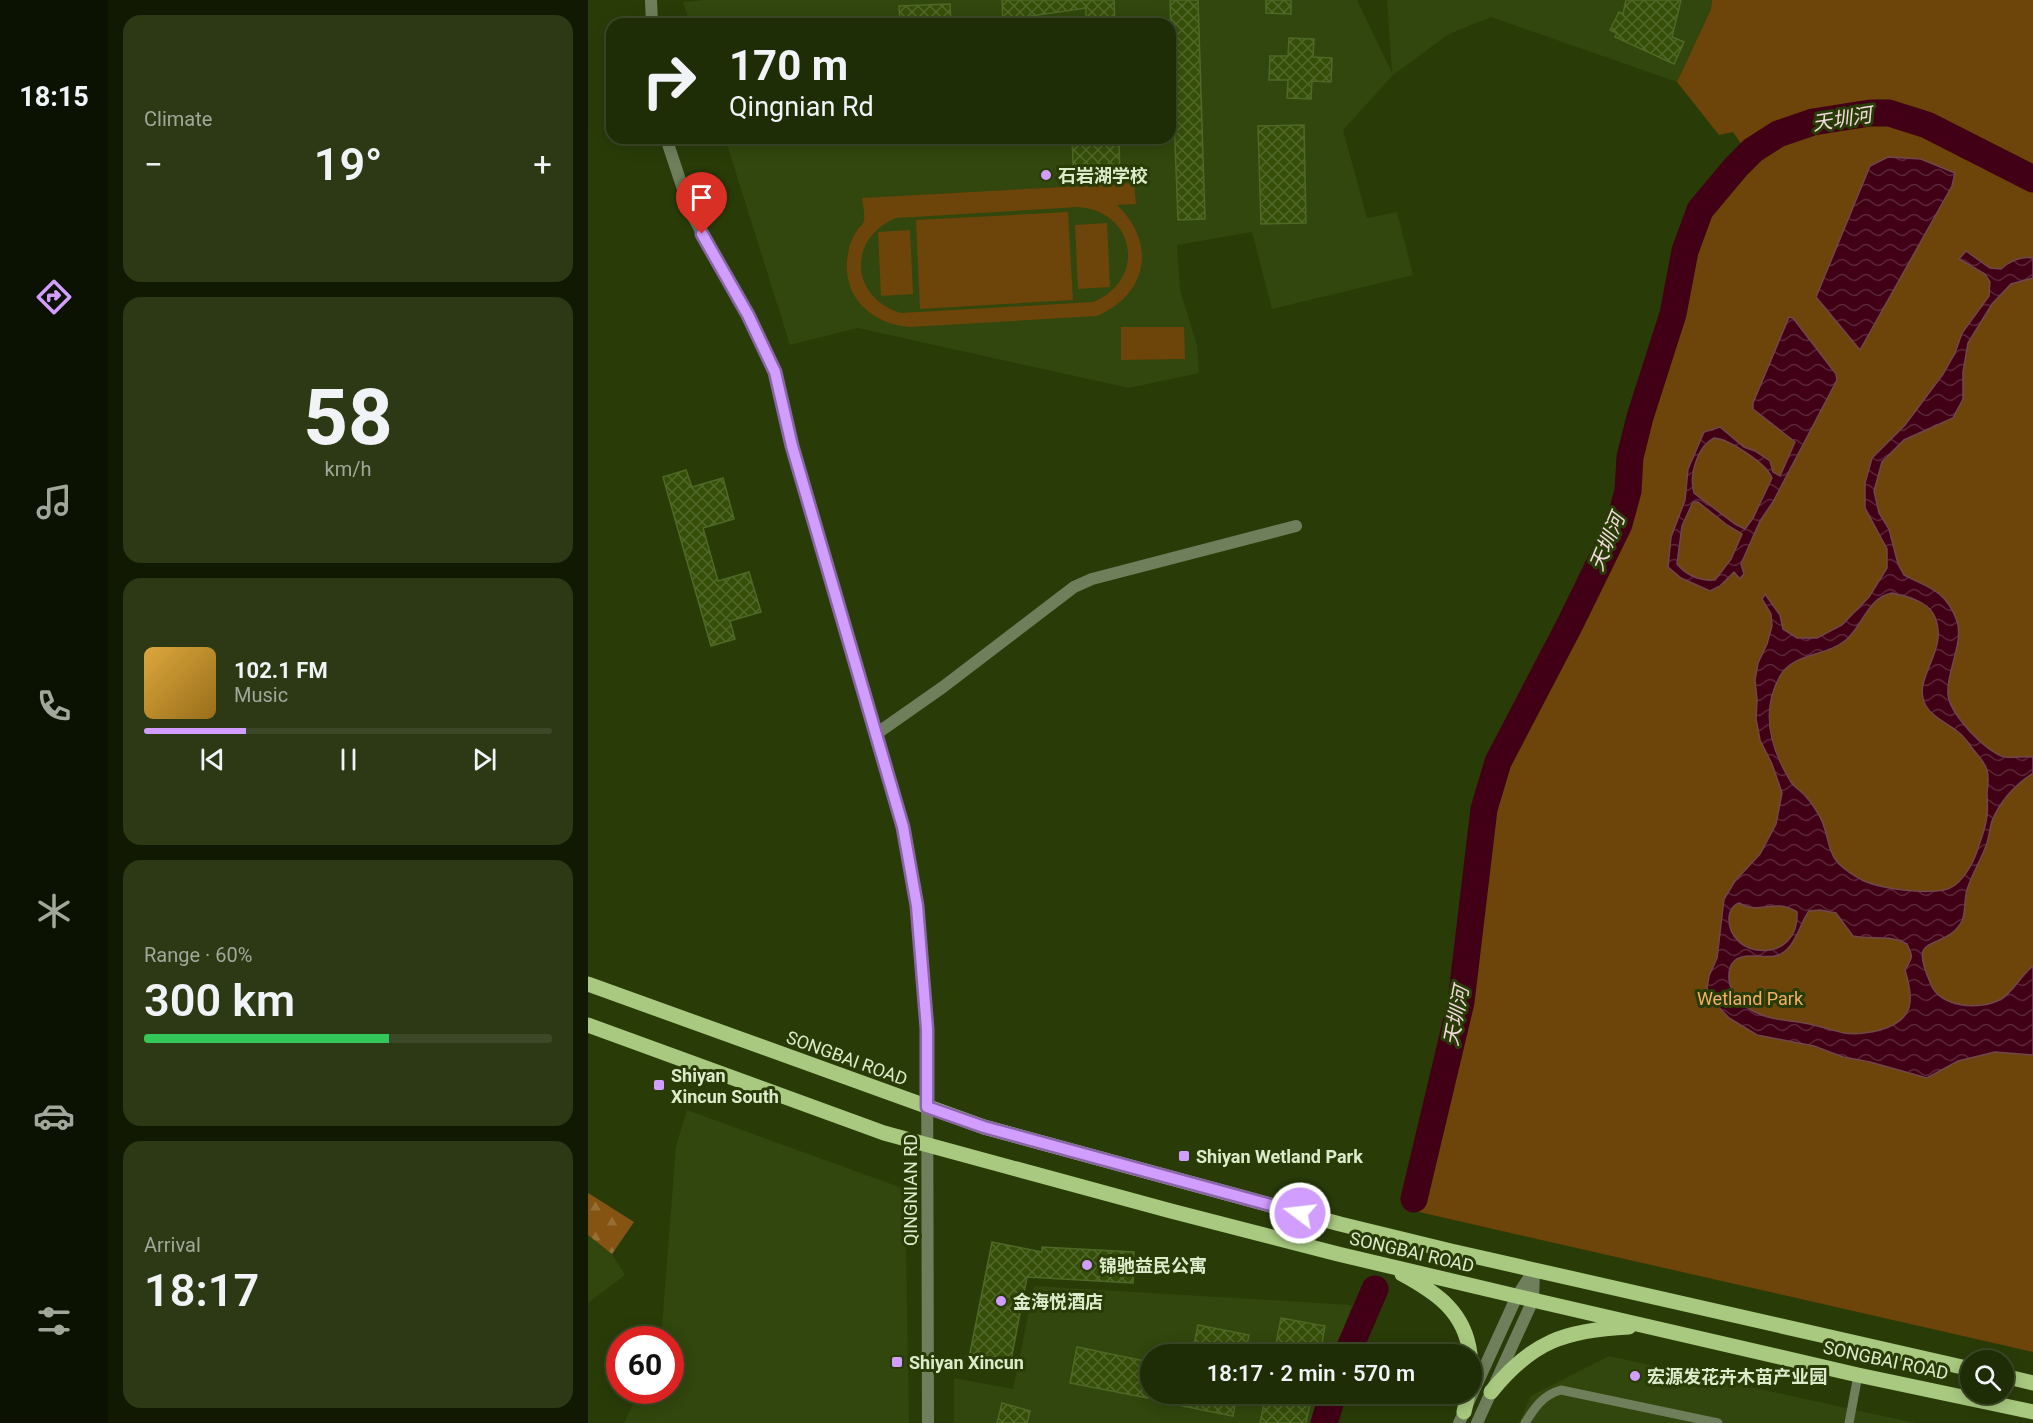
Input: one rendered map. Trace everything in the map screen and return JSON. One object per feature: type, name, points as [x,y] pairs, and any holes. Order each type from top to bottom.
[{"type":"main road","name":"SONGBAI ROAD","points":[[588,984],[984,1127],[1340,1224],[1960,1367]]},
{"type":"main road","name":"SONGBAI ROAD","points":[[588,1025],[861,1125],[928,1146],[1193,1217],[1533,1300],[1858,1375],[2033,1412]]},
{"type":"main road","points":[[1383,1265],[1412,1279],[1450,1308],[1459,1318],[1468,1344]]},
{"type":"main road","points":[[1491,1392],[1512,1368],[1551,1340],[1582,1331],[1609,1328],[1654,1328]]},
{"type":"main road","points":[[2014,1378],[2033,1383]]},
{"type":"street","points":[[651,0],[652,18]]},
{"type":"street","name":"QINGNIAN RD","points":[[668,144],[691,213],[748,315],[775,372],[792,446],[903,827],[917,906],[927,1029],[928,1423]]},
{"type":"street","points":[[876,734],[951,681],[1074,587],[1092,579],[1296,526]]},
{"type":"street","points":[[1462,1418],[1517,1296],[1534,1270]]},
{"type":"street","points":[[1477,1423],[1533,1300],[1534,1270]]},
{"type":"lane","points":[[1849,1423],[1858,1375]]},
{"type":"lane","points":[[1525,1423],[1538,1403],[1554,1392],[1562,1390],[1718,1423]]},
{"type":"shaded area","name":"石岩湖学校","points":[[704,0],[1357,0],[1392,73],[1387,0],[1712,0],[1711,9],[1677,82],[1491,17],[1449,34],[1393,75],[1343,130],[1367,218],[1397,212],[1413,275],[1272,309],[1252,232],[1177,245],[1180,290],[1197,345],[1199,373],[1129,388],[858,328],[790,345],[727,144],[1176,144],[1176,18],[688,18],[683,2]]},
{"type":"shaded area","points":[[687,1110],[905,1189],[909,1423],[624,1423],[633,1404],[684,1404],[684,1326],[662,1326],[676,1146]]},
{"type":"shaded area","points":[[588,1235],[612,1254],[625,1275],[588,1303]]},
{"type":"shaded area","points":[[1034,1286],[1352,1305],[1340,1344],[1140,1344],[1140,1404],[1322,1404],[1316,1423],[954,1423],[954,1378],[1013,1389]]},
{"type":"shaded area","name":"宏源发花卉木苗产业园","points":[[1609,1356],[1915,1423],[1519,1423],[1531,1396]]},
{"type":"green space","name":"Wetland Park","points":[[1712,0],[2033,0],[2033,1352],[1419,1212],[1466,1002],[1490,808],[1503,762],[1577,626],[1629,516],[1636,484],[1636,452],[1648,405],[1679,313],[1687,280],[1690,252],[1705,212],[1731,178],[1751,158],[1733,132],[1719,135],[1677,82],[1711,9]]},
{"type":"green space","points":[[1134,183],[1136,204],[1117,205],[1130,220],[1138,235],[1142,251],[1141,266],[1136,281],[1127,295],[1097,316],[911,327],[897,325],[884,321],[862,306],[849,283],[847,269],[849,247],[864,221],[862,198]],"holes":[[[1078,207],[1098,211],[1112,220],[1122,233],[1128,248],[1127,263],[1122,278],[1110,292],[1093,302],[901,313],[884,305],[872,295],[864,282],[861,267],[863,253],[869,239],[880,227],[896,218]]]},
{"type":"green space","points":[[1068,212],[1073,300],[920,309],[916,220]]},
{"type":"green space","points":[[1107,223],[1110,287],[1078,289],[1075,225]]},
{"type":"green space","points":[[910,230],[913,294],[881,296],[878,232]]},
{"type":"green space","points":[[1121,327],[1184,327],[1185,359],[1121,360]]},
{"type":"green space","points":[[588,1193],[634,1222],[612,1254],[588,1235]]},
{"type":"water","points":[[1888,157],[1921,159],[1955,173],[1952,186],[1860,350],[1816,297],[1870,166]]},
{"type":"water","points":[[1966,251],[1990,268],[2001,269],[2016,260],[2033,258],[2033,278],[2011,284],[1992,304],[1968,343],[1963,372],[1963,399],[1953,418],[1904,440],[1882,462],[1874,491],[1879,513],[1889,529],[1898,564],[1904,575],[1942,596],[1957,621],[1959,630],[1957,648],[1948,686],[1950,702],[1955,711],[1970,731],[1997,754],[2005,757],[2033,757],[2033,773],[2009,794],[1992,821],[1985,849],[1967,890],[1962,921],[1952,933],[1930,944],[1922,954],[1926,971],[1935,991],[1951,1002],[1961,1005],[1982,1005],[2001,999],[2033,966],[2033,1055],[1995,1052],[1958,1061],[1927,1078],[1843,1057],[1814,1046],[1757,1035],[1729,1018],[1713,1001],[1707,988],[1709,976],[1717,958],[1724,899],[1735,881],[1760,854],[1776,824],[1782,793],[1772,764],[1760,740],[1756,719],[1755,680],[1758,663],[1772,626],[1771,614],[1762,599],[1765,594],[1780,615],[1783,629],[1797,638],[1817,638],[1842,625],[1869,597],[1887,568],[1887,549],[1865,508],[1865,483],[1872,458],[1905,425],[1943,374],[1955,353],[1962,333],[1989,296],[1990,282],[1985,274],[1959,259]],"holes":[[[1892,593],[1921,603],[1934,615],[1938,628],[1938,640],[1926,674],[1922,696],[1929,710],[1962,736],[1984,763],[1988,773],[1986,820],[1976,854],[1968,871],[1955,885],[1944,890],[1914,891],[1882,886],[1864,881],[1841,865],[1834,858],[1823,822],[1812,804],[1793,784],[1784,769],[1770,730],[1770,703],[1774,689],[1786,668],[1846,640],[1871,606],[1877,600]],[[1737,904],[1754,908],[1774,906],[1789,908],[1797,912],[1795,929],[1787,941],[1776,948],[1763,950],[1750,948],[1739,942],[1731,931],[1729,914]],[[1820,910],[1836,913],[1853,936],[1887,938],[1907,944],[1911,955],[1911,960],[1905,970],[1910,1000],[1906,1015],[1900,1021],[1876,1031],[1858,1034],[1844,1033],[1767,1017],[1749,1009],[1738,1000],[1729,982],[1733,962],[1743,957],[1769,957],[1782,953],[1796,937],[1809,911]]]},
{"type":"water","points":[[1789,317],[1793,318],[1836,374],[1837,380],[1773,502],[1760,521],[1741,564],[1744,574],[1740,579],[1734,572],[1720,586],[1710,591],[1681,578],[1668,567],[1671,537],[1685,500],[1688,469],[1704,432],[1720,427],[1744,447],[1770,461],[1773,472],[1780,476],[1795,442],[1753,409],[1753,403]],"holes":[[[1714,438],[1721,439],[1747,453],[1763,466],[1772,478],[1753,518],[1745,529],[1694,493],[1693,478],[1696,462],[1703,448]],[[1693,502],[1698,502],[1742,534],[1731,559],[1715,580],[1694,577],[1677,564],[1682,526]]]},
{"type":"building","points":[[1002,0],[1114,0],[1115,18],[1086,18],[1086,8],[1031,16],[1031,18],[1003,18]]},
{"type":"building","points":[[1170,0],[1198,0],[1205,219],[1178,220],[1175,144],[1176,18],[1171,18]]},
{"type":"building","points":[[1266,0],[1291,0],[1291,14],[1266,13]]},
{"type":"building","points":[[1626,0],[1681,0],[1672,37],[1684,42],[1674,64],[1615,37],[1617,33],[1610,30],[1619,12],[1623,14]]},
{"type":"building","points":[[950,4],[951,18],[900,18],[899,6]]},
{"type":"building","points":[[1289,38],[1314,39],[1313,57],[1332,58],[1331,82],[1312,81],[1311,99],[1287,98],[1288,80],[1269,80],[1270,56],[1288,56]]},
{"type":"building","points":[[1304,125],[1306,223],[1261,224],[1258,126]]},
{"type":"building","points":[[1072,144],[1119,144],[1120,183],[1074,185]]},
{"type":"building","points":[[686,470],[692,487],[723,478],[734,519],[703,528],[718,581],[749,572],[761,612],[730,621],[735,639],[711,646],[663,477]]},
{"type":"building","points":[[992,1242],[1042,1252],[1042,1247],[1134,1252],[1133,1283],[1027,1277],[1011,1360],[970,1353]]},
{"type":"building","points":[[1281,1318],[1325,1326],[1322,1344],[1276,1344]]},
{"type":"building","points":[[1198,1325],[1249,1335],[1247,1344],[1194,1344]]},
{"type":"building","points":[[1077,1347],[1140,1360],[1140,1396],[1070,1383]]},
{"type":"building","points":[[1002,1403],[1030,1411],[1027,1423],[997,1423]]},
{"type":"building","points":[[1182,1404],[1235,1404],[1233,1416],[1182,1406]]},
{"type":"building","points":[[1264,1404],[1310,1404],[1306,1423],[1260,1423]]},
{"type":"waterway","name":"天圳河","points":[[1414,1199],[1461,1002],[1484,809],[1498,762],[1619,524],[1628,491],[1630,457],[1640,417],[1673,314],[1685,251],[1700,210],[1753,150],[1778,134],[1813,122],[1870,113],[1889,113],[1927,125],[2033,179]]},
{"type":"waterway","name":"天圳河","points":[[1351,1344],[1375,1289]]},
{"type":"waterway","name":"天圳河","points":[[1324,1423],[1330,1404]]},
{"type":"place","name":"石岩湖学校","points":[[1046,175]]},
{"type":"place","name":"Shiyan Xincun South","points":[[659,1085]]},
{"type":"place","name":"Shiyan Wetland Park","points":[[1184,1156]]},
{"type":"place","name":"锦驰益民公寓","points":[[1087,1265]]},
{"type":"place","name":"金海悦酒店","points":[[1001,1301]]},
{"type":"place","name":"Shiyan Xincun","points":[[897,1362]]},
{"type":"place","name":"宏源发花卉木苗产业园","points":[[1635,1376]]},
{"type":"route","points":[[702,234],[748,315],[775,372],[792,446],[903,827],[917,906],[927,1029],[927,1107],[984,1127],[1300,1213]]}]
